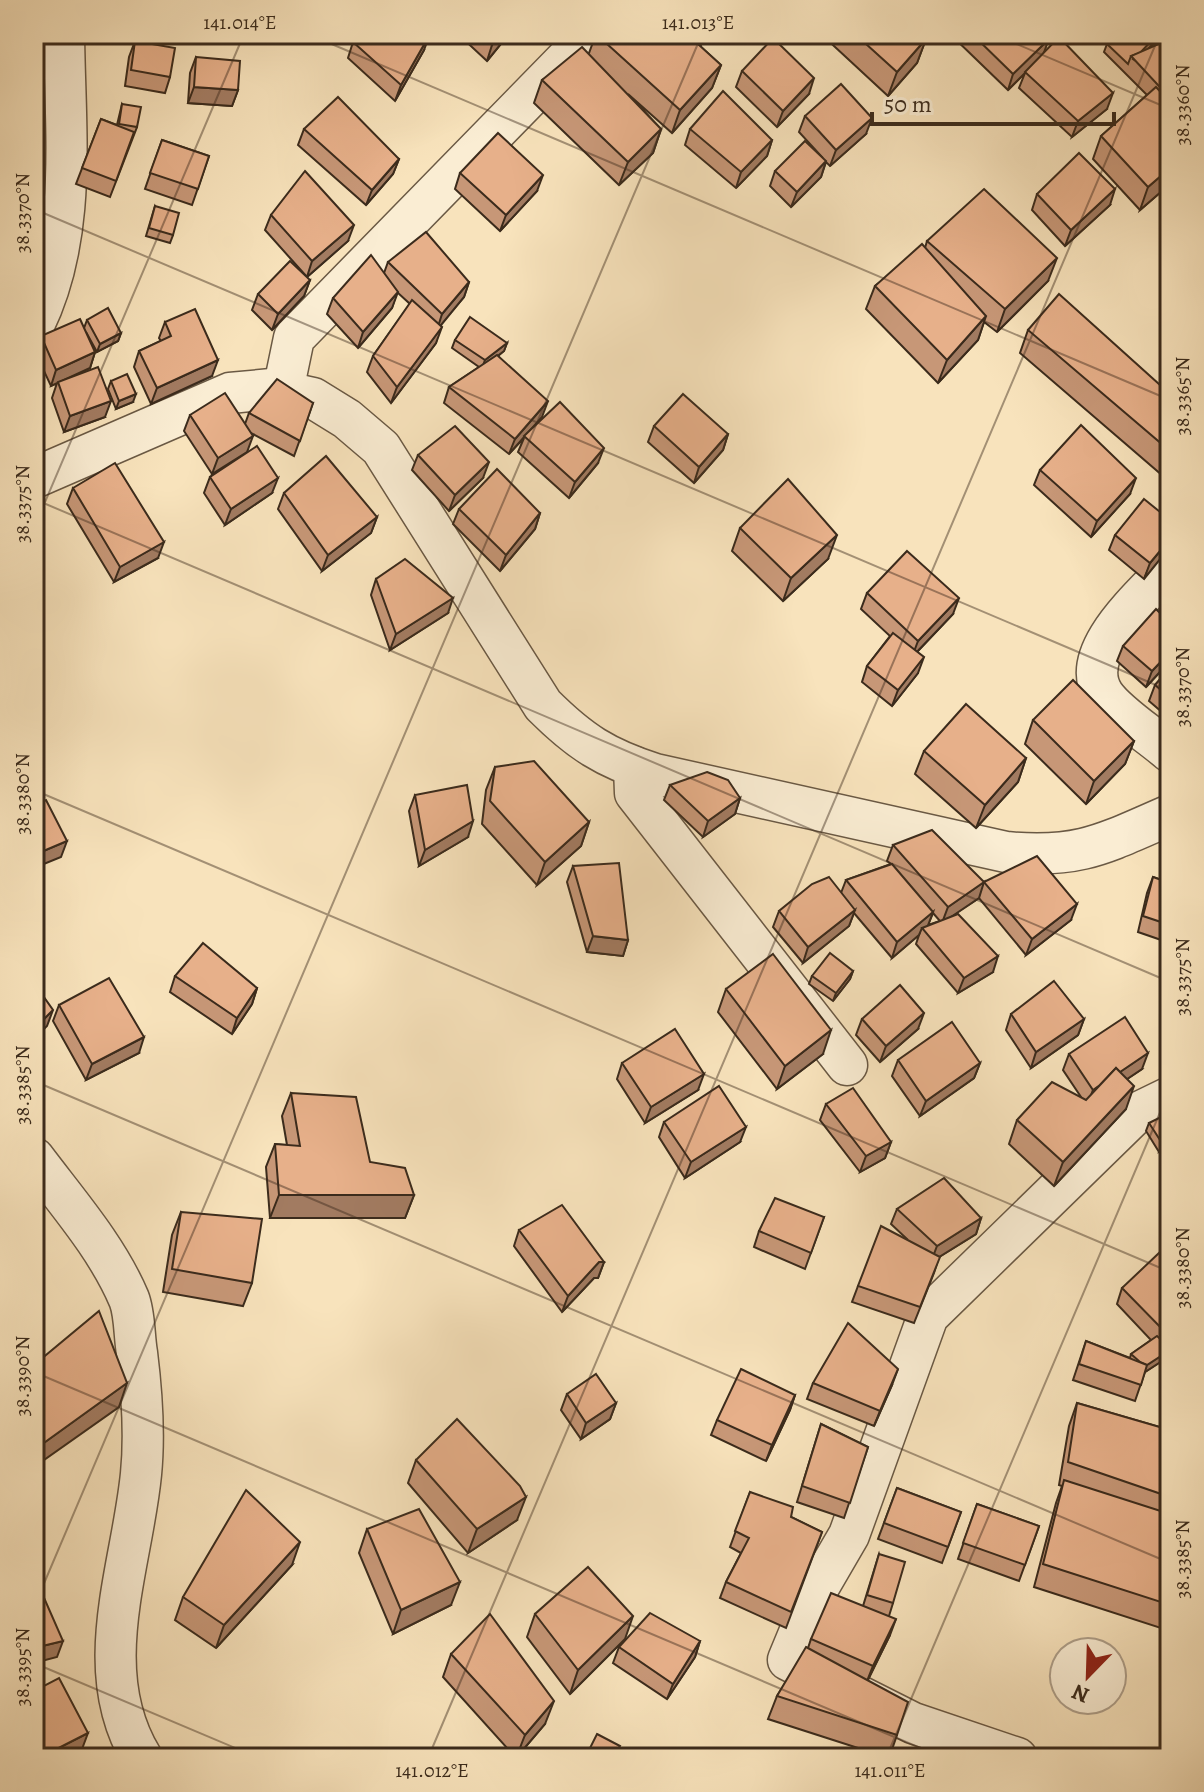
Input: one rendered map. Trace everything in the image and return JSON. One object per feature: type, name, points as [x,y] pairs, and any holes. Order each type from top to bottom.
[{"type":"street","points":[[34,325],[50,292],[60,254],[66,176],[64,34]]},
{"type":"street","points":[[283,391],[294,338],[591,34]]},
{"type":"street","points":[[34,478],[230,393],[283,391],[313,398],[347,419],[381,448],[543,705],[575,736],[613,760],[1006,852],[1032,855],[1086,851],[1170,815]]},
{"type":"street","points":[[1170,567],[1102,644],[1095,671],[1104,695],[1170,752]]},
{"type":"street","points":[[634,767],[635,793],[847,1065]]},
{"type":"street","points":[[1017,1758],[913,1723],[788,1660],[817,1590],[849,1535],[928,1316],[1135,1114],[1170,1097]]},
{"type":"street","points":[[34,1158],[94,1237],[130,1301],[142,1397],[141,1474],[117,1604],[117,1690],[132,1741],[142,1758]]},
{"type":"building","points":[[362,34],[430,34],[401,85],[353,42]]},
{"type":"building","points":[[481,34],[501,34],[492,45]]},
{"type":"building","points":[[596,34],[687,34],[721,65],[680,110]]},
{"type":"building","points":[[855,34],[921,34],[926,39],[897,72]]},
{"type":"building","points":[[972,34],[1045,34],[1049,39],[1013,74]]},
{"type":"building","points":[[1117,34],[1150,34],[1154,38],[1140,53],[1131,56],[1128,64],[1107,44]]},
{"type":"building","points":[[1059,37],[1113,93],[1078,121],[1025,72]]},
{"type":"building","points":[[773,38],[814,78],[783,111],[742,71]]},
{"type":"building","points":[[1170,39],[1170,98],[1131,56]]},
{"type":"building","points":[[135,41],[175,48],[170,77],[131,70]]},
{"type":"building","points":[[582,47],[661,129],[628,162],[542,80]]},
{"type":"building","points":[[196,57],[240,61],[238,90],[194,87]]},
{"type":"building","points":[[841,84],[872,118],[836,150],[805,116]]},
{"type":"building","points":[[1156,87],[1170,102],[1170,168],[1148,187],[1101,136]]},
{"type":"building","points":[[723,91],[772,140],[741,172],[690,129]]},
{"type":"building","points":[[338,97],[399,159],[372,190],[304,129]]},
{"type":"building","points":[[122,104],[141,107],[137,127],[119,124]]},
{"type":"building","points":[[101,119],[134,132],[116,181],[82,168]]},
{"type":"building","points":[[498,133],[543,175],[506,215],[460,173]]},
{"type":"building","points":[[162,140],[209,156],[198,189],[150,173]]},
{"type":"building","points":[[805,141],[826,161],[797,192],[775,171]]},
{"type":"building","points":[[1079,153],[1115,189],[1071,230],[1037,194]]},
{"type":"building","points":[[305,171],[354,225],[312,261],[271,215]]},
{"type":"building","points":[[984,189],[1057,258],[1005,309],[927,241]]},
{"type":"building","points":[[155,206],[179,213],[173,235],[149,228]]},
{"type":"building","points":[[426,232],[469,282],[442,314],[388,262]]},
{"type":"building","points":[[922,244],[986,316],[947,360],[875,286]]},
{"type":"building","points":[[371,255],[398,292],[363,332],[333,298]]},
{"type":"building","points":[[290,261],[310,280],[278,314],[258,294]]},
{"type":"building","points":[[1059,294],[1170,394],[1170,451],[1028,330]]},
{"type":"building","points":[[412,300],[442,327],[397,387],[373,356]]},
{"type":"building","points":[[108,308],[121,333],[100,344],[87,320]]},
{"type":"building","points":[[195,309],[218,360],[157,388],[139,351],[171,336],[165,322]]},
{"type":"building","points":[[470,317],[507,343],[485,360],[455,340]]},
{"type":"building","points":[[80,319],[95,352],[56,370],[41,336]]},
{"type":"building","points":[[497,355],[548,401],[515,439],[449,387]]},
{"type":"building","points":[[98,367],[111,401],[70,416],[58,382]]},
{"type":"building","points":[[127,374],[136,394],[119,401],[111,381]]},
{"type":"building","points":[[277,379],[313,403],[300,441],[249,413]]},
{"type":"building","points":[[225,393],[253,436],[218,458],[190,415]]},
{"type":"building","points":[[683,394],[728,434],[699,467],[654,426]]},
{"type":"building","points":[[560,402],[604,448],[575,482],[524,436]]},
{"type":"building","points":[[1081,425],[1136,478],[1097,521],[1040,470]]},
{"type":"building","points":[[455,426],[489,462],[455,495],[418,455]]},
{"type":"building","points":[[257,446],[278,478],[231,509],[210,477]]},
{"type":"building","points":[[326,456],[377,517],[328,555],[284,493]]},
{"type":"building","points":[[115,463],[164,542],[120,567],[73,488]]},
{"type":"building","points":[[497,469],[540,513],[506,555],[459,509]]},
{"type":"building","points":[[788,479],[837,535],[791,578],[740,528]]},
{"type":"building","points":[[1144,499],[1170,520],[1170,539],[1150,563],[1115,535]]},
{"type":"building","points":[[907,551],[959,598],[918,641],[867,593]]},
{"type":"building","points":[[405,559],[453,598],[396,634],[376,579]]},
{"type":"building","points":[[1156,609],[1170,623],[1170,652],[1152,671],[1123,646]]},
{"type":"building","points":[[893,633],[924,657],[898,690],[867,666]]},
{"type":"building","points":[[1170,668],[1170,698],[1155,685]]},
{"type":"building","points":[[1073,680],[1134,741],[1094,781],[1033,720]]},
{"type":"building","points":[[966,704],[1026,758],[985,805],[924,751]]},
{"type":"building","points":[[534,761],[589,822],[545,862],[490,801],[495,767]]},
{"type":"building","points":[[707,772],[728,780],[740,798],[708,821],[670,785]]},
{"type":"building","points":[[467,785],[473,821],[425,850],[415,795]]},
{"type":"building","points":[[46,800],[67,841],[34,855],[34,806]]},
{"type":"building","points":[[932,830],[984,882],[948,907],[893,845]]},
{"type":"building","points":[[1037,856],[1077,904],[1032,939],[984,882]]},
{"type":"building","points":[[619,863],[628,940],[593,936],[573,866]]},
{"type":"building","points":[[892,864],[933,912],[897,942],[846,880]]},
{"type":"building","points":[[829,877],[855,910],[808,947],[779,911],[812,884]]},
{"type":"building","points":[[1153,877],[1170,883],[1170,925],[1143,916]]},
{"type":"building","points":[[958,914],[998,956],[964,978],[922,928]]},
{"type":"building","points":[[203,943],[257,988],[237,1018],[175,976]]},
{"type":"building","points":[[830,953],[853,971],[836,993],[812,976]]},
{"type":"building","points":[[773,954],[831,1030],[785,1066],[726,989]]},
{"type":"building","points":[[109,978],[144,1037],[92,1064],[59,1005]]},
{"type":"building","points":[[1054,981],[1084,1019],[1036,1052],[1011,1014]]},
{"type":"building","points":[[34,983],[53,1010],[34,1029]]},
{"type":"building","points":[[900,985],[924,1013],[886,1046],[862,1019]]},
{"type":"building","points":[[1125,1017],[1148,1053],[1120,1072],[1116,1068],[1093,1090],[1069,1054]]},
{"type":"building","points":[[952,1022],[980,1063],[926,1101],[898,1060]]},
{"type":"building","points":[[675,1029],[704,1074],[651,1107],[622,1063]]},
{"type":"building","points":[[1116,1068],[1134,1086],[1063,1162],[1017,1120],[1052,1082],[1086,1100]]},
{"type":"building","points":[[719,1086],[746,1127],[691,1162],[664,1122]]},
{"type":"building","points":[[853,1088],[891,1142],[866,1156],[826,1104]]},
{"type":"building","points":[[291,1093],[356,1097],[370,1162],[405,1168],[414,1195],[279,1195],[275,1144],[300,1146]]},
{"type":"building","points":[[1165,1115],[1170,1123],[1170,1140],[1162,1143],[1149,1123]]},
{"type":"building","points":[[944,1178],[981,1218],[937,1246],[897,1209]]},
{"type":"building","points":[[775,1198],[824,1217],[811,1253],[759,1231]]},
{"type":"building","points":[[562,1205],[604,1262],[599,1262],[568,1296],[519,1230]]},
{"type":"building","points":[[181,1212],[262,1219],[252,1283],[172,1269]]},
{"type":"building","points":[[881,1226],[940,1257],[920,1307],[858,1286]]},
{"type":"building","points":[[1159,1253],[1170,1265],[1168,1335],[1122,1288]]},
{"type":"building","points":[[99,1311],[127,1383],[34,1450],[34,1365]]},
{"type":"building","points":[[848,1323],[898,1369],[880,1411],[813,1383]]},
{"type":"building","points":[[1157,1336],[1170,1350],[1147,1365],[1131,1354]]},
{"type":"building","points":[[1086,1341],[1147,1365],[1141,1385],[1079,1364]]},
{"type":"building","points":[[741,1369],[795,1395],[772,1445],[717,1420]]},
{"type":"building","points":[[596,1374],[616,1403],[586,1423],[567,1394]]},
{"type":"building","points":[[1077,1403],[1170,1430],[1170,1497],[1068,1462]]},
{"type":"building","points":[[457,1419],[520,1486],[526,1497],[477,1529],[416,1460]]},
{"type":"building","points":[[821,1424],[868,1447],[850,1503],[802,1486]]},
{"type":"building","points":[[1064,1480],[1170,1514],[1170,1605],[1043,1564]]},
{"type":"building","points":[[897,1488],[961,1512],[948,1547],[884,1523]]},
{"type":"building","points":[[246,1490],[300,1542],[224,1625],[183,1597]]},
{"type":"building","points":[[750,1492],[793,1507],[791,1517],[822,1532],[791,1612],[726,1582],[749,1538],[735,1531]]},
{"type":"building","points":[[977,1504],[1039,1526],[1025,1565],[963,1543]]},
{"type":"building","points":[[419,1509],[460,1582],[401,1610],[367,1529]]},
{"type":"building","points":[[879,1554],[905,1562],[893,1603],[867,1595]]},
{"type":"building","points":[[588,1567],[633,1616],[578,1670],[535,1614]]},
{"type":"building","points":[[34,1575],[63,1641],[34,1648]]},
{"type":"building","points":[[831,1593],[896,1619],[873,1666],[811,1639]]},
{"type":"building","points":[[650,1613],[700,1641],[673,1684],[619,1647]]},
{"type":"building","points":[[490,1614],[554,1701],[525,1735],[451,1654]]},
{"type":"building","points":[[806,1647],[908,1702],[897,1735],[777,1696]]},
{"type":"building","points":[[59,1678],[88,1733],[34,1758],[34,1691]]},
{"type":"building","points":[[597,1734],[620,1746],[613,1758],[605,1758],[589,1750]]},
{"type":"building","points":[[560,1749],[571,1758],[553,1758]]},
{"type":"building","points":[[83,1750],[89,1758],[57,1758]]}]
